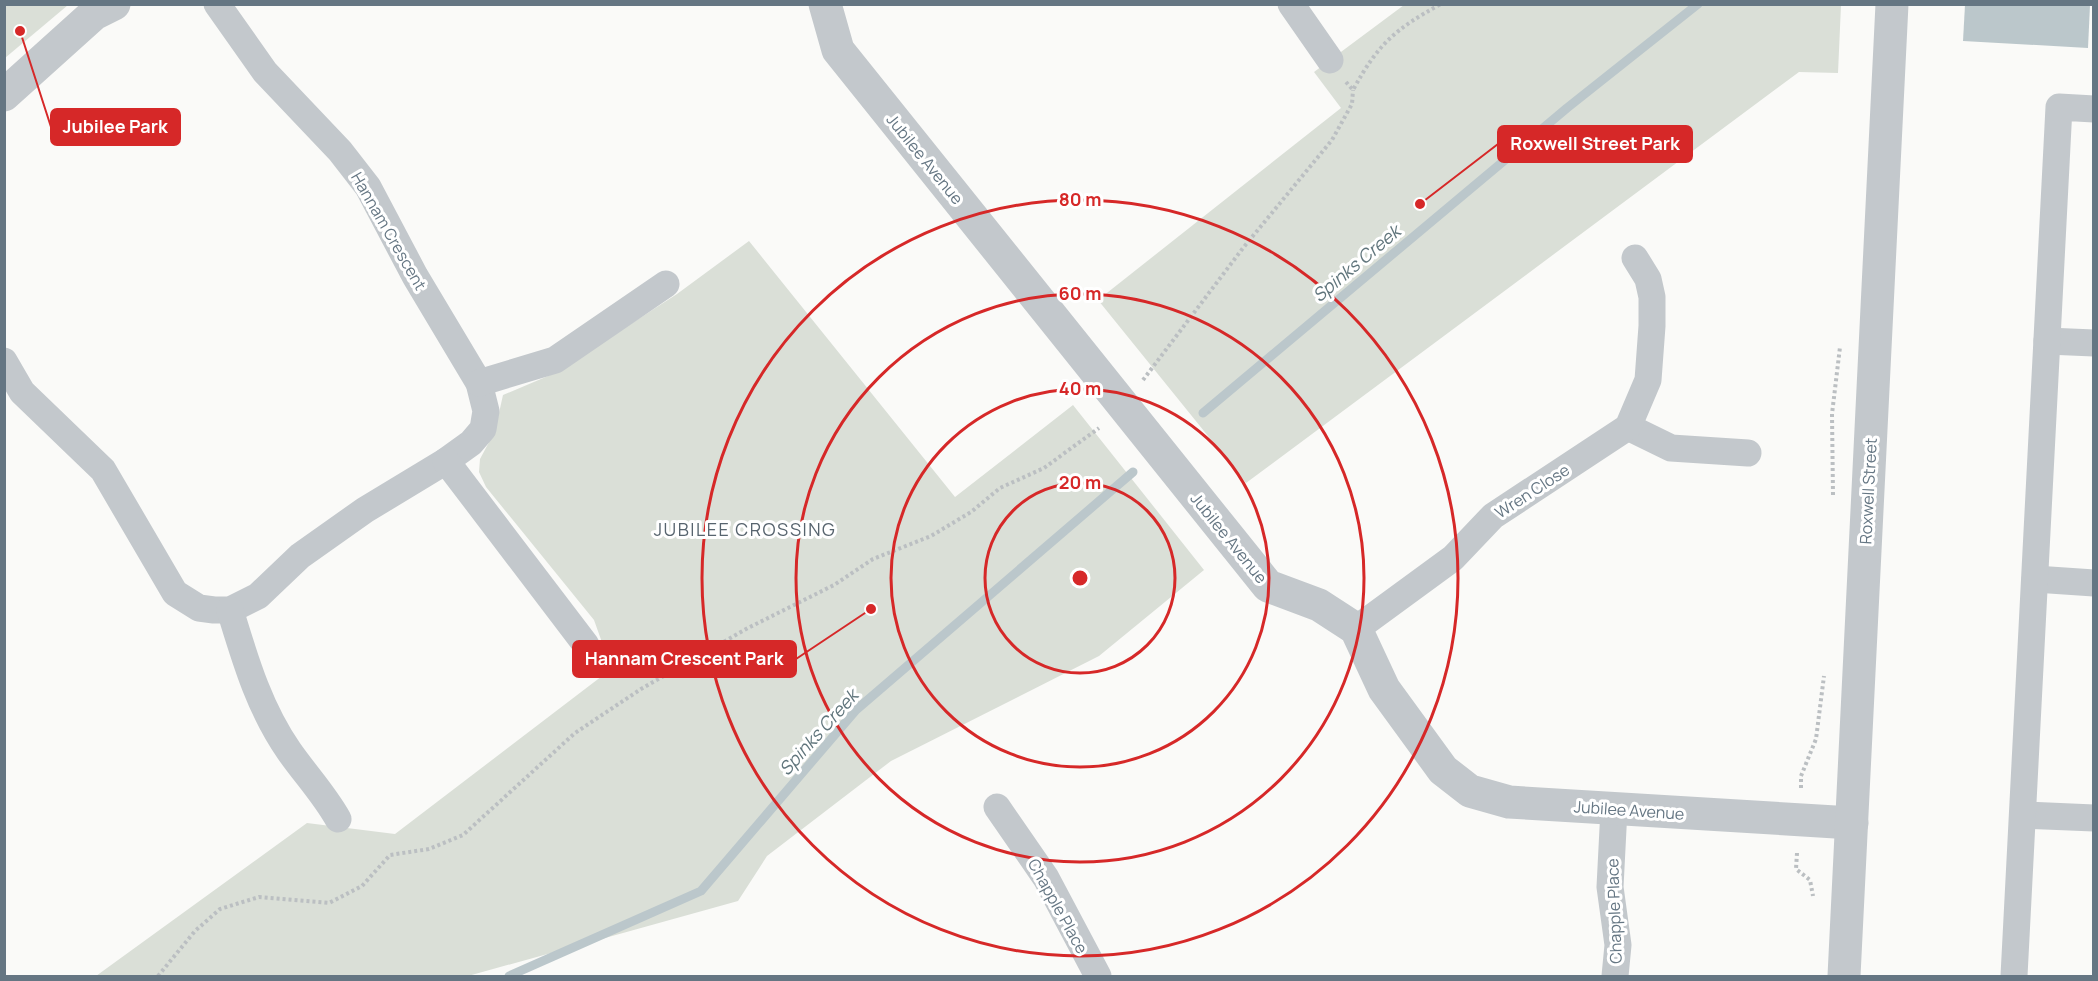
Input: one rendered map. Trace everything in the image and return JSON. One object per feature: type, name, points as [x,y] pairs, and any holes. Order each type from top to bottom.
[{"type":"street","points":[[4,94],[94,14],[114,4]]},
{"type":"street","name":"Hannam Crescent","points":[[217,4],[265,72],[340,151],[368,187],[415,276],[479,383],[486,411],[483,429],[471,443],[446,461],[365,510],[300,556],[258,596],[230,610]]},
{"type":"street","name":"Jubilee Avenue","points":[[825,4],[838,50],[1268,586],[1319,605],[1356,629],[1384,689],[1443,770],[1470,791],[1509,802],[1851,823]]},
{"type":"street","points":[[1291,4],[1330,60]]},
{"type":"street","name":"Roxwell Street","points":[[1844,976],[1892,4]]},
{"type":"street","points":[[2014,976],[2059,107],[2094,109]]},
{"type":"street","points":[[1635,258],[1648,279],[1652,297],[1652,326],[1648,380],[1628,427],[1671,448],[1748,453]]},
{"type":"street","points":[[479,383],[555,360],[666,284]]},
{"type":"street","points":[[2047,341],[2094,343]]},
{"type":"street","points":[[4,361],[22,392],[103,470],[175,593],[199,608],[230,610],[258,697],[289,751],[325,797],[338,819]]},
{"type":"street","name":"Wren Close","points":[[1356,629],[1453,558],[1493,516],[1628,427]]},
{"type":"street","points":[[446,461],[586,645]]},
{"type":"street","points":[[2035,579],[2094,583]]},
{"type":"street","name":"Chapple Place","points":[[997,807],[1046,878],[1098,976]]},
{"type":"street","name":"Chapple Place","points":[[1614,809],[1610,887],[1618,945],[1615,976]]},
{"type":"street","points":[[2023,815],[2094,819]]},
{"type":"path","points":[[158,976],[195,931],[220,909],[259,897],[329,903],[362,885],[390,855],[429,849],[463,834],[574,733],[641,689],[748,628],[834,585],[873,559],[931,536],[971,512],[1000,488],[1044,468],[1085,440],[1123,406],[1250,239],[1332,140],[1352,104],[1353,90],[1370,59],[1404,25],[1442,4]]},
{"type":"path","points":[[1330,60],[1353,90]]},
{"type":"path","points":[[1833,504],[1832,414],[1841,336]]},
{"type":"path","points":[[1814,898],[1810,880],[1797,869],[1799,820],[1801,776],[1816,739],[1824,668]]},
{"type":"shaded area","points":[[5,4],[68,4],[68,5],[5,58]]},
{"type":"shaded area","points":[[1404,5],[1841,5],[1838,73],[1799,72],[1246,483],[1098,300],[1341,108],[1314,72]]},
{"type":"shaded area","points":[[1965,5],[2090,5],[2088,48],[1963,41]]},
{"type":"shaded area","points":[[749,241],[955,497],[1073,405],[1204,570],[1099,656],[891,761],[767,856],[738,901],[468,976],[96,976],[307,823],[395,834],[606,673],[604,648],[594,620],[486,487],[479,472],[480,459],[495,431],[503,395],[555,373],[677,294]]},
{"type":"waterway","name":"Spinks Creek","points":[[1203,413],[1567,108],[1698,4]]},
{"type":"waterway","name":"Spinks Creek","points":[[509,976],[701,891],[856,710],[1133,472]]},
{"type":"place","name":"Jubilee Park","points":[[20,31]]},
{"type":"place","name":"Roxwell Street Park","points":[[1420,204]]},
{"type":"place","name":"Hannam Crescent Park","points":[[871,609]]},
{"type":"district","name":"JUBILEE CROSSING","points":[[745,529]]}]
